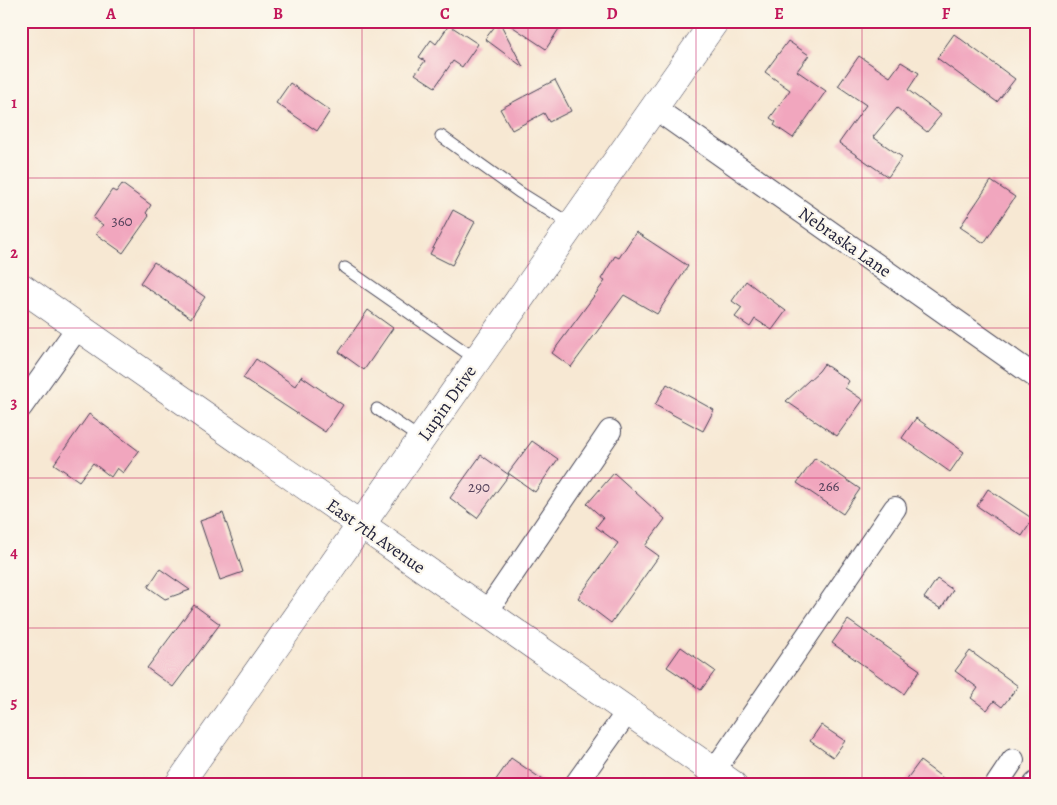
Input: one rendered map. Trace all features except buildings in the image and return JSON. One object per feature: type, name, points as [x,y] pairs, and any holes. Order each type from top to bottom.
[{"type":"street","name":"Lupin Drive","points":[[179,784],[715,21]]},
{"type":"street","name":"Nebraska Lane","points":[[653,107],[1036,377]]},
{"type":"street","name":"East 7th Avenue","points":[[21,287],[723,778]]},
{"type":"street","points":[[21,407],[78,327]]},
{"type":"street","points":[[486,612],[610,431]]},
{"type":"street","points":[[723,778],[895,508]]},
{"type":"street","points":[[576,784],[628,711]]},
{"type":"street","points":[[997,784],[1013,760]]},
{"type":"lane","points":[[441,136],[519,192],[572,224]]},
{"type":"lane","points":[[344,268],[477,360]]},
{"type":"lane","points":[[377,409],[421,440]]}]
